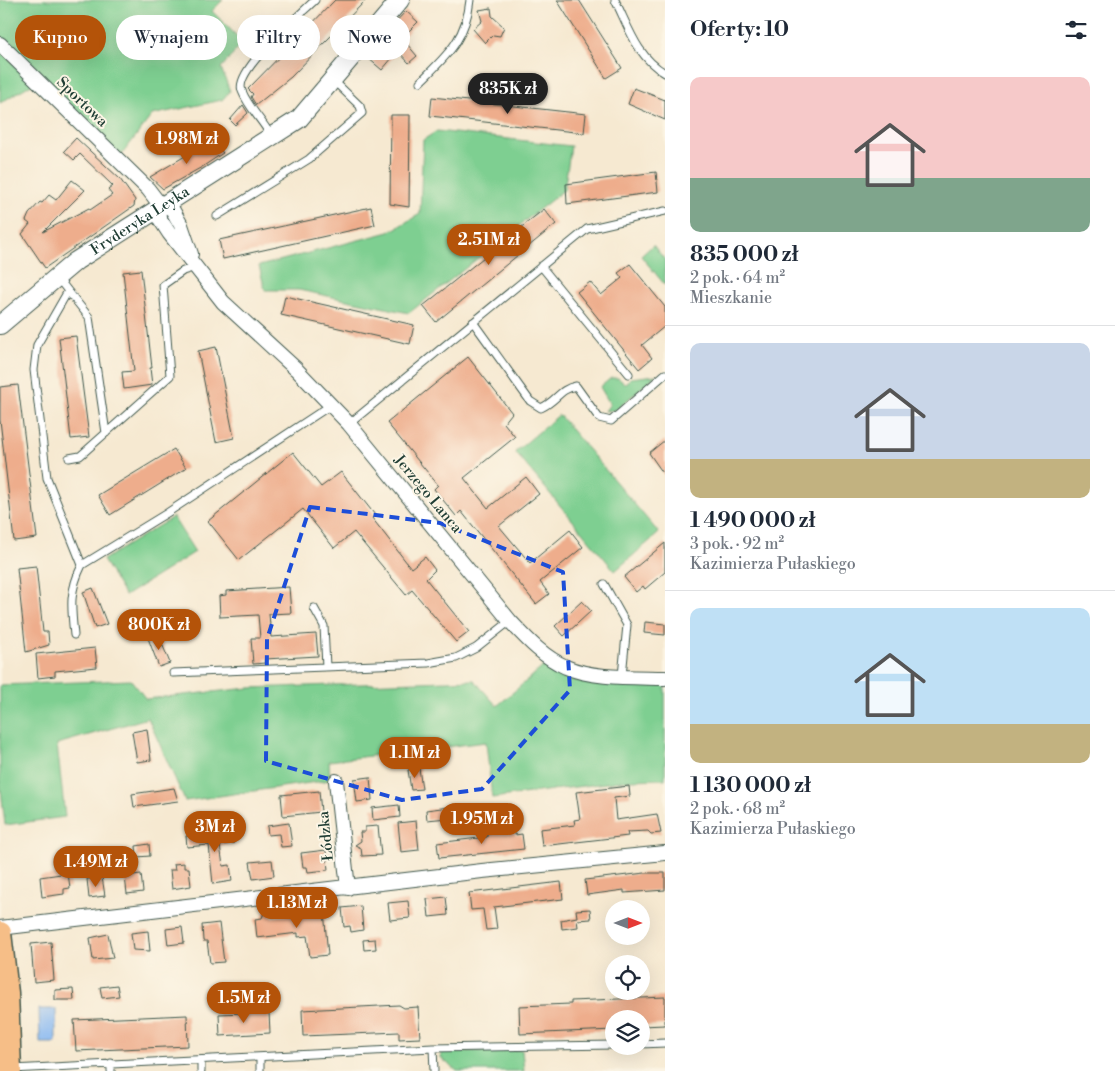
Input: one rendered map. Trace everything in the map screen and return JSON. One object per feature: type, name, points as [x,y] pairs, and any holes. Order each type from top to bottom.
[{"type":"main road","points":[[0,933],[7,992],[10,1070]]},
{"type":"street","name":"Fryderyka Leyka","points":[[3,325],[56,276],[161,206],[299,119],[400,0]]},
{"type":"street","name":"Sportowa","points":[[0,44],[148,188],[161,206]]},
{"type":"street","name":"Jerzego Lanca","points":[[161,206],[196,267],[223,302],[331,404],[510,620],[538,649],[567,668],[576,671],[665,678]]},
{"type":"street","name":"Łódzka","points":[[336,781],[348,888]]},
{"type":"street","points":[[0,928],[621,856],[665,853]]},
{"type":"lane","points":[[271,137],[241,90],[241,78],[259,55],[314,0]]},
{"type":"lane","points":[[420,82],[456,46],[469,10],[470,0]]},
{"type":"lane","points":[[615,0],[636,46],[645,58],[664,70]]},
{"type":"lane","points":[[217,216],[309,159],[362,113],[360,106],[333,80]]},
{"type":"lane","points":[[349,424],[587,229],[665,211]]},
{"type":"lane","points":[[541,266],[629,374]]},
{"type":"lane","points":[[69,458],[80,456],[170,376],[163,285],[183,271],[196,267]]},
{"type":"lane","points":[[56,276],[89,317],[106,433]]},
{"type":"lane","points":[[68,291],[37,345],[34,370],[47,478],[82,565]]},
{"type":"lane","points":[[473,322],[530,400],[541,408],[551,404],[565,388],[576,386],[599,418],[611,421],[665,374]]},
{"type":"lane","points":[[74,635],[71,604],[73,583],[82,565],[167,513],[331,404]]},
{"type":"lane","points":[[604,584],[627,625],[622,676]]},
{"type":"lane","points":[[314,608],[324,626],[326,667]]},
{"type":"lane","points":[[174,674],[428,662],[456,658],[476,648],[510,620]]},
{"type":"lane","points":[[650,1044],[665,1043]]},
{"type":"lane","points":[[10,1070],[111,1067],[201,1060],[433,1048],[605,1045]]},
{"type":"lane","points":[[433,1048],[434,1071]]},
{"type":"lane","points":[[260,1057],[260,1071]]},
{"type":"lane","points":[[201,1060],[201,1071]]},
{"type":"highlighted area","points":[[310,507],[440,523],[563,572],[570,690],[482,789],[402,800],[266,761],[267,639]]},
{"type":"green space","points":[[0,0],[223,0],[212,11],[216,15],[116,15],[116,60],[227,60],[227,26],[237,36],[237,49],[221,68],[230,91],[222,100],[152,115],[120,157],[21,60],[106,60],[106,15],[15,15],[15,55],[0,40]]},
{"type":"green space","points":[[0,51],[35,82],[0,103]]},
{"type":"green space","points":[[437,131],[571,146],[564,190],[409,313],[299,290],[265,290],[259,266],[389,232],[420,214],[423,140]]},
{"type":"green space","points":[[653,245],[665,260],[665,285],[641,256]]},
{"type":"green space","points":[[656,375],[616,410],[605,411],[610,404],[600,387],[611,378],[618,378],[624,383],[628,382],[630,378]]},
{"type":"green space","points":[[559,415],[659,533],[615,571],[515,452]]},
{"type":"green space","points":[[173,517],[195,552],[125,596],[103,560]]},
{"type":"green space","points":[[545,665],[573,680],[665,684],[665,779],[629,780],[492,798],[486,742],[329,761],[330,780],[185,801],[148,718],[57,744],[65,817],[5,825],[0,781],[0,685],[131,680],[146,699],[249,688],[474,680],[497,706]]},
{"type":"green space","points":[[522,1050],[524,1071],[457,1071],[441,1058],[441,1052]]},
{"type":"water","points":[[39,1009],[56,1009],[56,1043],[40,1043]]},
{"type":"building","points":[[335,0],[366,0],[351,15],[330,15],[330,37],[320,47],[320,15]]},
{"type":"building","points":[[557,0],[579,0],[622,68],[606,78]]},
{"type":"building","points":[[491,8],[492,16],[504,27],[500,36],[493,35],[485,43],[473,29],[482,21],[479,10]]},
{"type":"building","points":[[406,11],[418,22],[410,30],[410,15],[402,15]]},
{"type":"building","points":[[410,48],[417,56],[409,63],[406,60],[410,60]]},
{"type":"building","points":[[276,60],[308,60],[291,77],[256,105],[251,97],[253,94],[248,89]]},
{"type":"building","points":[[370,60],[390,60],[382,70]]},
{"type":"building","points":[[634,88],[665,100],[665,120],[628,104]]},
{"type":"building","points":[[432,97],[586,114],[584,133],[430,116]]},
{"type":"building","points":[[243,105],[248,113],[235,125],[230,120]]},
{"type":"building","points":[[391,115],[410,115],[409,207],[390,204]]},
{"type":"building","points":[[76,138],[120,179],[135,200],[134,206],[45,268],[22,234],[30,224],[26,221],[29,214],[40,202],[42,203],[49,195],[56,200],[72,180],[85,190],[43,232],[89,208],[90,210],[112,195],[108,190],[113,186],[80,154],[74,160],[64,151]]},
{"type":"building","points":[[212,140],[223,153],[202,167],[163,189],[150,177]]},
{"type":"building","points":[[656,172],[658,192],[567,204],[566,184]]},
{"type":"building","points":[[371,207],[375,225],[223,259],[219,240]]},
{"type":"building","points":[[544,209],[556,224],[436,322],[423,306]]},
{"type":"building","points":[[630,264],[665,307],[665,326],[642,345],[652,358],[639,369],[577,292],[590,282],[601,295],[622,278],[618,273]]},
{"type":"building","points":[[141,270],[152,368],[150,368],[152,385],[124,389],[122,372],[134,371],[123,272]]},
{"type":"building","points":[[285,296],[414,325],[410,344],[281,315]]},
{"type":"building","points":[[76,336],[89,437],[71,439],[59,338]]},
{"type":"building","points":[[216,347],[234,438],[216,442],[198,351]]},
{"type":"building","points":[[468,357],[512,413],[504,423],[515,437],[464,478],[488,508],[526,477],[539,494],[499,526],[530,563],[570,530],[583,547],[540,582],[549,594],[536,604],[461,511],[456,516],[434,489],[438,485],[387,423]]},
{"type":"building","points":[[18,385],[37,538],[14,541],[0,420],[0,387]]},
{"type":"building","points":[[665,440],[665,476],[649,453]]},
{"type":"building","points":[[174,449],[186,468],[110,515],[98,495]]},
{"type":"building","points":[[293,452],[321,487],[341,472],[375,515],[372,518],[411,568],[425,557],[435,570],[426,579],[469,632],[456,642],[412,590],[406,595],[354,532],[334,548],[303,509],[239,560],[208,521]]},
{"type":"building","points":[[665,543],[665,572],[645,589],[643,586],[636,592],[624,577]]},
{"type":"building","points":[[36,566],[43,632],[48,632],[49,645],[26,652],[17,568]]},
{"type":"building","points":[[289,587],[291,613],[269,614],[271,637],[316,634],[318,656],[265,659],[265,663],[253,664],[251,638],[260,638],[258,615],[220,617],[219,596],[226,595],[226,591]]},
{"type":"building","points":[[93,588],[107,624],[95,628],[83,592]]},
{"type":"building","points":[[582,601],[591,611],[564,636],[555,626]]},
{"type":"building","points":[[645,622],[665,624],[665,635],[644,633]]},
{"type":"building","points":[[158,634],[170,663],[159,667],[148,638]]},
{"type":"building","points":[[95,648],[97,667],[55,671],[55,676],[38,678],[36,654]]},
{"type":"building","points":[[147,729],[151,760],[137,762],[132,732]]},
{"type":"building","points":[[419,768],[422,789],[411,790],[408,770]]},
{"type":"building","points":[[370,777],[372,800],[357,802],[354,779]]},
{"type":"building","points":[[629,786],[630,796],[614,798],[616,820],[657,814],[661,833],[651,834],[648,831],[627,832],[628,836],[542,846],[540,829],[575,825],[574,820],[580,819],[576,792]]},
{"type":"building","points":[[174,788],[178,801],[134,807],[132,794]]},
{"type":"building","points":[[319,791],[321,812],[283,816],[281,795]]},
{"type":"building","points":[[399,805],[400,817],[373,820],[372,808]]},
{"type":"building","points":[[457,806],[458,817],[427,820],[426,810]]},
{"type":"building","points":[[416,821],[419,850],[401,852],[398,823]]},
{"type":"building","points":[[289,823],[292,846],[281,847],[279,834],[268,835],[267,826]]},
{"type":"building","points":[[378,826],[381,855],[362,856],[361,848],[355,845],[361,841],[360,832],[365,832],[365,827]]},
{"type":"building","points":[[515,830],[515,835],[522,834],[524,849],[439,858],[437,843],[487,837],[487,833]]},
{"type":"building","points":[[233,832],[234,843],[220,845],[223,866],[230,865],[232,881],[213,884],[209,845],[187,847],[186,836]]},
{"type":"building","points":[[149,844],[150,856],[137,857],[136,846]]},
{"type":"building","points":[[326,850],[328,870],[308,872],[307,867],[303,867],[301,853]]},
{"type":"building","points":[[272,860],[274,876],[253,879],[250,862]]},
{"type":"building","points":[[184,863],[184,868],[189,868],[191,886],[172,889],[170,870],[175,870],[174,864]]},
{"type":"building","points":[[68,873],[70,888],[64,889],[64,894],[42,897],[40,877]]},
{"type":"building","points":[[645,873],[665,873],[665,890],[624,893],[624,890],[587,895],[585,880]]},
{"type":"building","points":[[141,874],[143,892],[127,894],[125,876]]},
{"type":"building","points":[[102,877],[105,896],[89,898],[87,879]]},
{"type":"building","points":[[561,882],[563,899],[494,907],[497,929],[486,930],[483,909],[471,910],[469,893]]},
{"type":"building","points":[[446,897],[448,915],[429,917],[427,899]]},
{"type":"building","points":[[408,901],[410,918],[390,920],[388,903]]},
{"type":"building","points":[[361,906],[363,930],[351,932],[350,926],[344,927],[342,908]]},
{"type":"building","points":[[269,909],[272,917],[324,911],[328,955],[310,957],[307,936],[298,937],[298,933],[257,938],[255,919],[262,918],[265,910]]},
{"type":"building","points":[[590,909],[591,919],[577,920],[578,927],[562,929],[561,920],[577,917],[576,910]]},
{"type":"building","points":[[219,923],[224,962],[210,963],[207,941],[203,941],[202,925]]},
{"type":"building","points":[[182,927],[184,943],[168,945],[166,929]]},
{"type":"building","points":[[148,931],[150,951],[133,950],[131,933]]},
{"type":"building","points":[[108,934],[113,958],[93,960],[90,938]]},
{"type":"building","points":[[375,939],[376,949],[364,950],[363,940]]},
{"type":"building","points":[[51,942],[54,980],[34,982],[31,944]]},
{"type":"building","points":[[117,985],[119,996],[102,998],[100,987]]},
{"type":"building","points":[[73,989],[74,1000],[55,1000],[55,990]]},
{"type":"building","points":[[665,997],[665,1025],[650,1026],[650,1010],[605,1010],[605,1030],[520,1034],[519,1006],[571,1004],[571,1001],[650,1000],[650,998]]},
{"type":"building","points":[[399,1005],[404,1008],[418,1007],[420,1038],[399,1039],[399,1032],[303,1036],[302,1010]]},
{"type":"building","points":[[269,1012],[270,1033],[220,1036],[219,1014]]},
{"type":"building","points":[[187,1015],[188,1046],[76,1051],[74,1020]]}]
